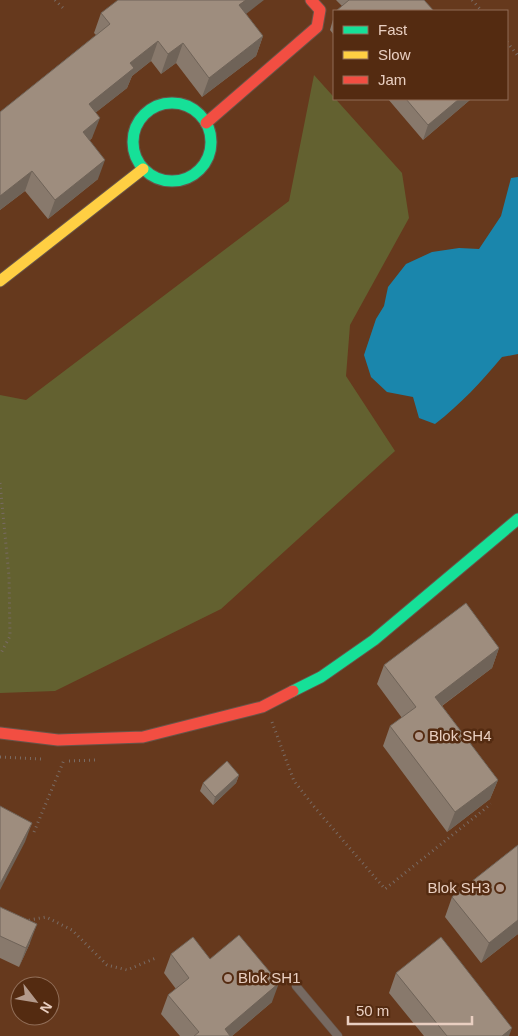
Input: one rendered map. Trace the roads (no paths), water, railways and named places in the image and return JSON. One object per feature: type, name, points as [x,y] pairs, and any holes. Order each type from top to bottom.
[{"type":"street","points":[[206,122],[317,28],[320,10],[312,0]]},
{"type":"street","points":[[174,103],[187,106],[198,113],[206,122],[210,134],[210,147],[207,159],[200,169],[189,177],[178,181],[165,181],[153,177],[143,169],[136,158],[133,145],[134,132],[140,120],[149,110],[161,104],[174,103]]},
{"type":"street","points":[[2,276],[143,169]]},
{"type":"street","points":[[0,733],[58,740],[143,737],[262,707],[321,677],[374,640],[518,520]]},
{"type":"lane","points":[[296,986],[338,1036]]},
{"type":"water","points":[[518,177],[518,354],[502,357],[453,409],[435,424],[419,418],[413,397],[387,392],[371,377],[364,355],[376,319],[384,306],[388,287],[406,264],[432,252],[459,248],[479,249],[501,216],[511,178]]},
{"type":"place","name":"Blok SH4","points":[[419,736]]},
{"type":"place","name":"Blok SH3","points":[[500,888]]},
{"type":"place","name":"Blok SH1","points":[[228,978]]}]
